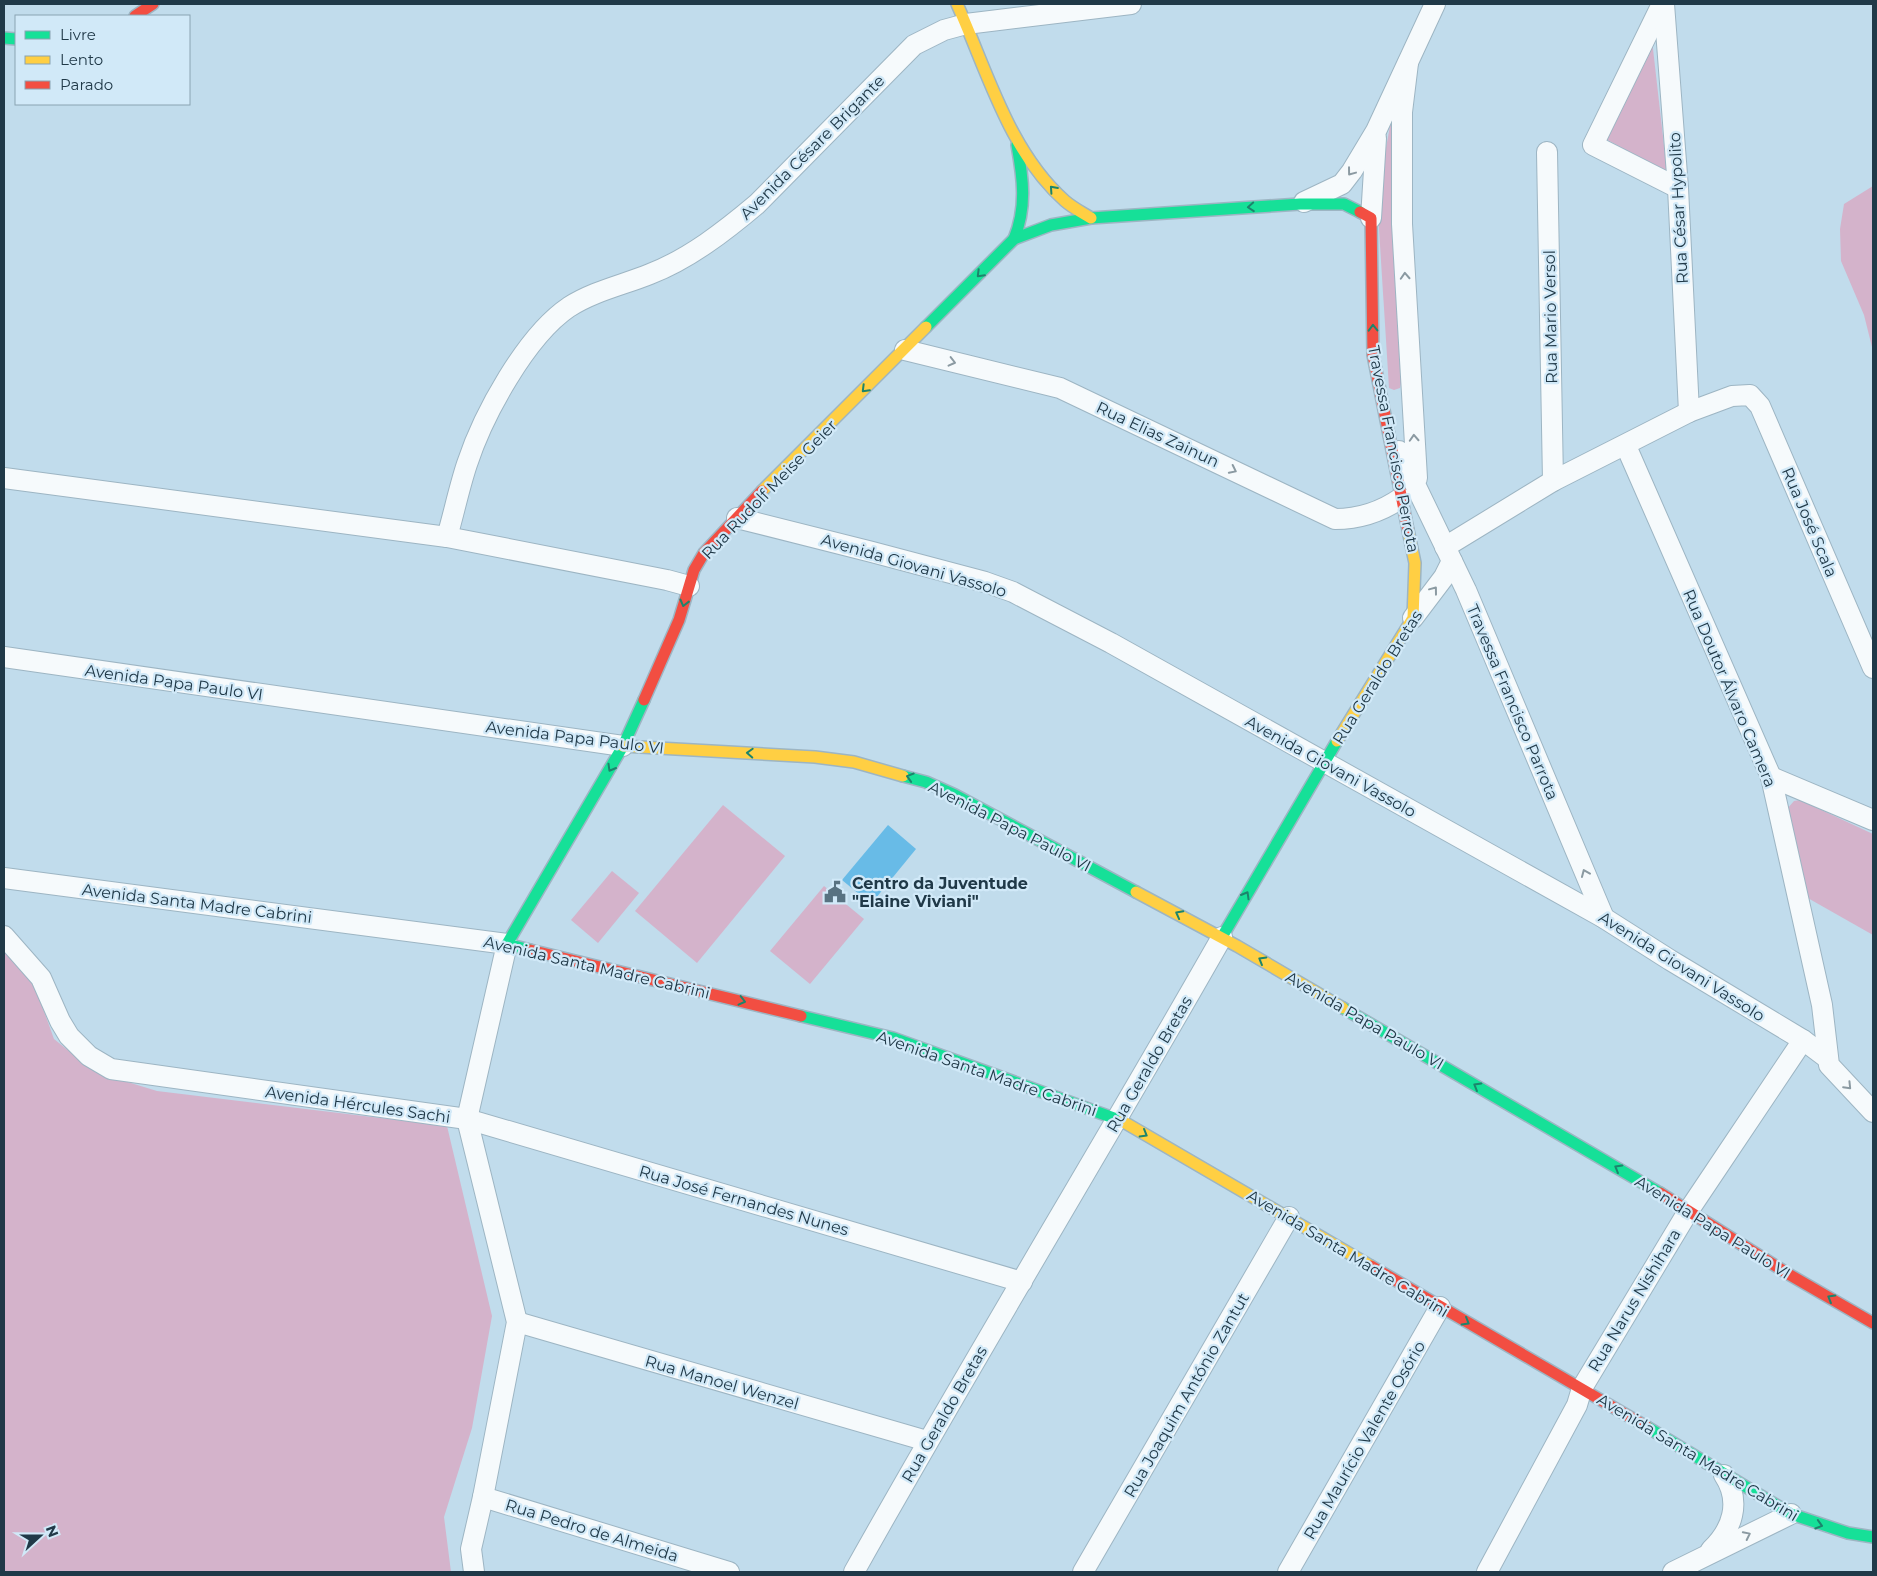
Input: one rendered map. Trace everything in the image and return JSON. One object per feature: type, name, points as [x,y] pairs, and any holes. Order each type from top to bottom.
[{"type":"main road","points":[[136,15],[153,4]]},
{"type":"main road","points":[[956,4],[1016,136],[1051,188],[1076,211],[1091,218]]},
{"type":"main road","points":[[1014,239],[1023,222],[1026,202],[1016,136]]},
{"type":"main road","points":[[1014,239],[1051,224],[1091,218],[1300,204],[1344,204],[1371,218]]},
{"type":"main road","name":"Travessa Francisco Perrota","points":[[1371,218],[1373,355],[1386,423]]},
{"type":"main road","name":"Rua Rudolf Meise Geier","points":[[508,944],[623,746],[680,620],[688,586],[694,570],[704,553],[1014,239]]},
{"type":"main road","name":"Travessa Francisco Perrota","points":[[1413,618],[1415,562]]},
{"type":"main road","name":"Rua Geraldo Bretas","points":[[1222,937],[1324,762],[1413,618]]},
{"type":"main road","name":"Avenida Papa Paulo VI","points":[[623,746],[815,757],[854,762],[926,782],[964,799],[1222,937],[1689,1210],[1790,1275],[1873,1322]]},
{"type":"main road","name":"Avenida Santa Madre Cabrini","points":[[508,944],[893,1038],[1119,1119],[1582,1388],[1790,1514],[1848,1534],[1873,1537]]},
{"type":"street","name":"Avenida Césare Brigante","points":[[447,537],[467,463],[483,424],[520,360],[544,330],[569,308],[622,282],[650,274],[699,249],[757,204],[914,45],[944,30],[966,24],[1131,4]]},
{"type":"street","points":[[1300,204],[1342,184],[1362,157],[1435,4]]},
{"type":"street","points":[[1663,4],[1593,145],[1678,188]]},
{"type":"street","name":"Rua César Hypolito","points":[[1663,4],[1678,188],[1688,412]]},
{"type":"street","name":"Travessa Francisco Perrota","points":[[1408,63],[1402,112],[1402,224],[1409,492],[1415,562]]},
{"type":"street","name":"Travessa Francisco Perrota","points":[[1371,218],[1376,130]]},
{"type":"street","name":"Rua Mario Versol","points":[[1548,152],[1553,481]]},
{"type":"street","name":"Rua Elias Zainun","points":[[905,350],[1060,388],[1335,519],[1346,519],[1378,512],[1409,492]]},
{"type":"street","name":"Rua José Scala","points":[[1732,396],[1750,395],[1760,406],[1873,668]]},
{"type":"street","name":"Rua Geraldo Bretas","points":[[1413,618],[1444,577],[1449,554],[1553,481],[1626,446],[1688,412],[1732,396]]},
{"type":"street","name":"Travessa Francisco Parrota","points":[[1386,423],[1409,492],[1449,554],[1604,918]]},
{"type":"street","name":"Rua Doutor Álvaro Camera","points":[[1626,446],[1771,778],[1822,1005],[1827,1058]]},
{"type":"street","points":[[4,478],[447,537],[667,580],[688,586]]},
{"type":"street","name":"Avenida Giovani Vassolo","points":[[737,518],[985,582],[1012,592],[1111,643],[1604,918],[1803,1040],[1827,1058],[1832,1069],[1873,1112]]},
{"type":"street","name":"Avenida Papa Paulo VI","points":[[4,657],[623,746]]},
{"type":"street","points":[[1771,778],[1873,820]]},
{"type":"street","name":"Avenida Santa Madre Cabrini","points":[[4,878],[508,944]]},
{"type":"street","name":"Avenida Hércules Sachi","points":[[4,936],[41,978],[60,1021],[69,1036],[89,1056],[111,1069],[467,1119],[517,1322],[484,1497],[471,1549],[474,1572]]},
{"type":"street","name":"Rua Geraldo Bretas","points":[[854,1572],[927,1442],[1119,1119],[1222,937]]},
{"type":"street","name":"Rua Rudolf Meise Geier","points":[[467,1119],[508,944]]},
{"type":"street","name":"Rua Narus Nishihara","points":[[1487,1572],[1577,1405],[1582,1388],[1689,1210],[1803,1040]]},
{"type":"street","name":"Rua José Fernandes Nunes","points":[[467,1119],[1022,1282]]},
{"type":"street","name":"Rua Joaquim António Zantut","points":[[1083,1572],[1289,1217]]},
{"type":"street","name":"Rua Maurício Valente Osório","points":[[1288,1572],[1440,1307]]},
{"type":"street","name":"Rua Manoel Wenzel","points":[[517,1322],[927,1442]]},
{"type":"street","points":[[1704,1556],[1722,1540],[1731,1524],[1732,1489],[1724,1475]]},
{"type":"street","name":"Rua Pedro de Almeida","points":[[484,1497],[729,1572]]},
{"type":"street","points":[[1673,1572],[1790,1514]]},
{"type":"shaded area","points":[[1652,40],[1667,172],[1602,137]]},
{"type":"shaded area","points":[[1392,115],[1402,377],[1400,388],[1394,390],[1389,388],[1377,197]]},
{"type":"shaded area","points":[[1873,186],[1873,351],[1864,315],[1841,261],[1840,229],[1844,204]]},
{"type":"shaded area","points":[[1800,800],[1873,834],[1873,935],[1806,897],[1787,809],[1794,801]]},
{"type":"shaded area","points":[[723,805],[785,856],[697,963],[635,911]]},
{"type":"shaded area","points":[[612,871],[639,893],[598,943],[571,920]]},
{"type":"shaded area","points":[[824,886],[864,919],[810,984],[770,951]]},
{"type":"shaded area","points":[[4,950],[35,986],[54,1039],[95,1072],[157,1091],[447,1126],[492,1316],[472,1428],[444,1517],[451,1572],[4,1572]]},
{"type":"water","points":[[888,825],[916,849],[871,904],[842,880]]},
{"type":"traffic: fast","points":[[4,38],[15,39]]},
{"type":"traffic: fast","points":[[1014,239],[1021,215],[1023,192],[1017,145]]},
{"type":"traffic: fast","points":[[926,327],[1014,239],[1051,225],[1091,218],[1300,204],[1344,204],[1360,212]]},
{"type":"traffic: fast","points":[[530,950],[507,944],[623,746],[644,700]]},
{"type":"traffic: fast","points":[[1222,937],[1337,741]]},
{"type":"traffic: fast","points":[[903,776],[926,782],[955,795],[1136,892]]},
{"type":"traffic: fast","points":[[1343,1008],[1660,1193]]},
{"type":"traffic: fast","points":[[801,1016],[893,1038],[1122,1121]]},
{"type":"traffic: fast","points":[[1647,1427],[1791,1514],[1848,1533],[1873,1537]]},
{"type":"traffic: slow","points":[[957,4],[1001,109],[1029,159],[1065,201],[1091,218]]},
{"type":"traffic: slow","points":[[762,491],[926,327]]},
{"type":"traffic: slow","points":[[1337,741],[1413,618],[1415,563],[1408,530]]},
{"type":"traffic: slow","points":[[623,746],[815,757],[854,762],[903,776]]},
{"type":"traffic: slow","points":[[1136,892],[1237,946],[1343,1008]]},
{"type":"traffic: slow","points":[[1122,1121],[1371,1266]]},
{"type":"traffic: jam","points":[[136,15],[153,4]]},
{"type":"traffic: jam","points":[[1360,212],[1371,218],[1373,355],[1408,530]]},
{"type":"traffic: jam","points":[[644,700],[679,620],[694,570],[704,553],[762,491]]},
{"type":"traffic: jam","points":[[530,950],[801,1016]]},
{"type":"traffic: jam","points":[[1660,1193],[1790,1275],[1873,1323]]},
{"type":"traffic: jam","points":[[1371,1266],[1647,1427]]},
{"type":"place","name":"Centro da Juventude \"Elaine Viviani\"","points":[[835,892]]}]
